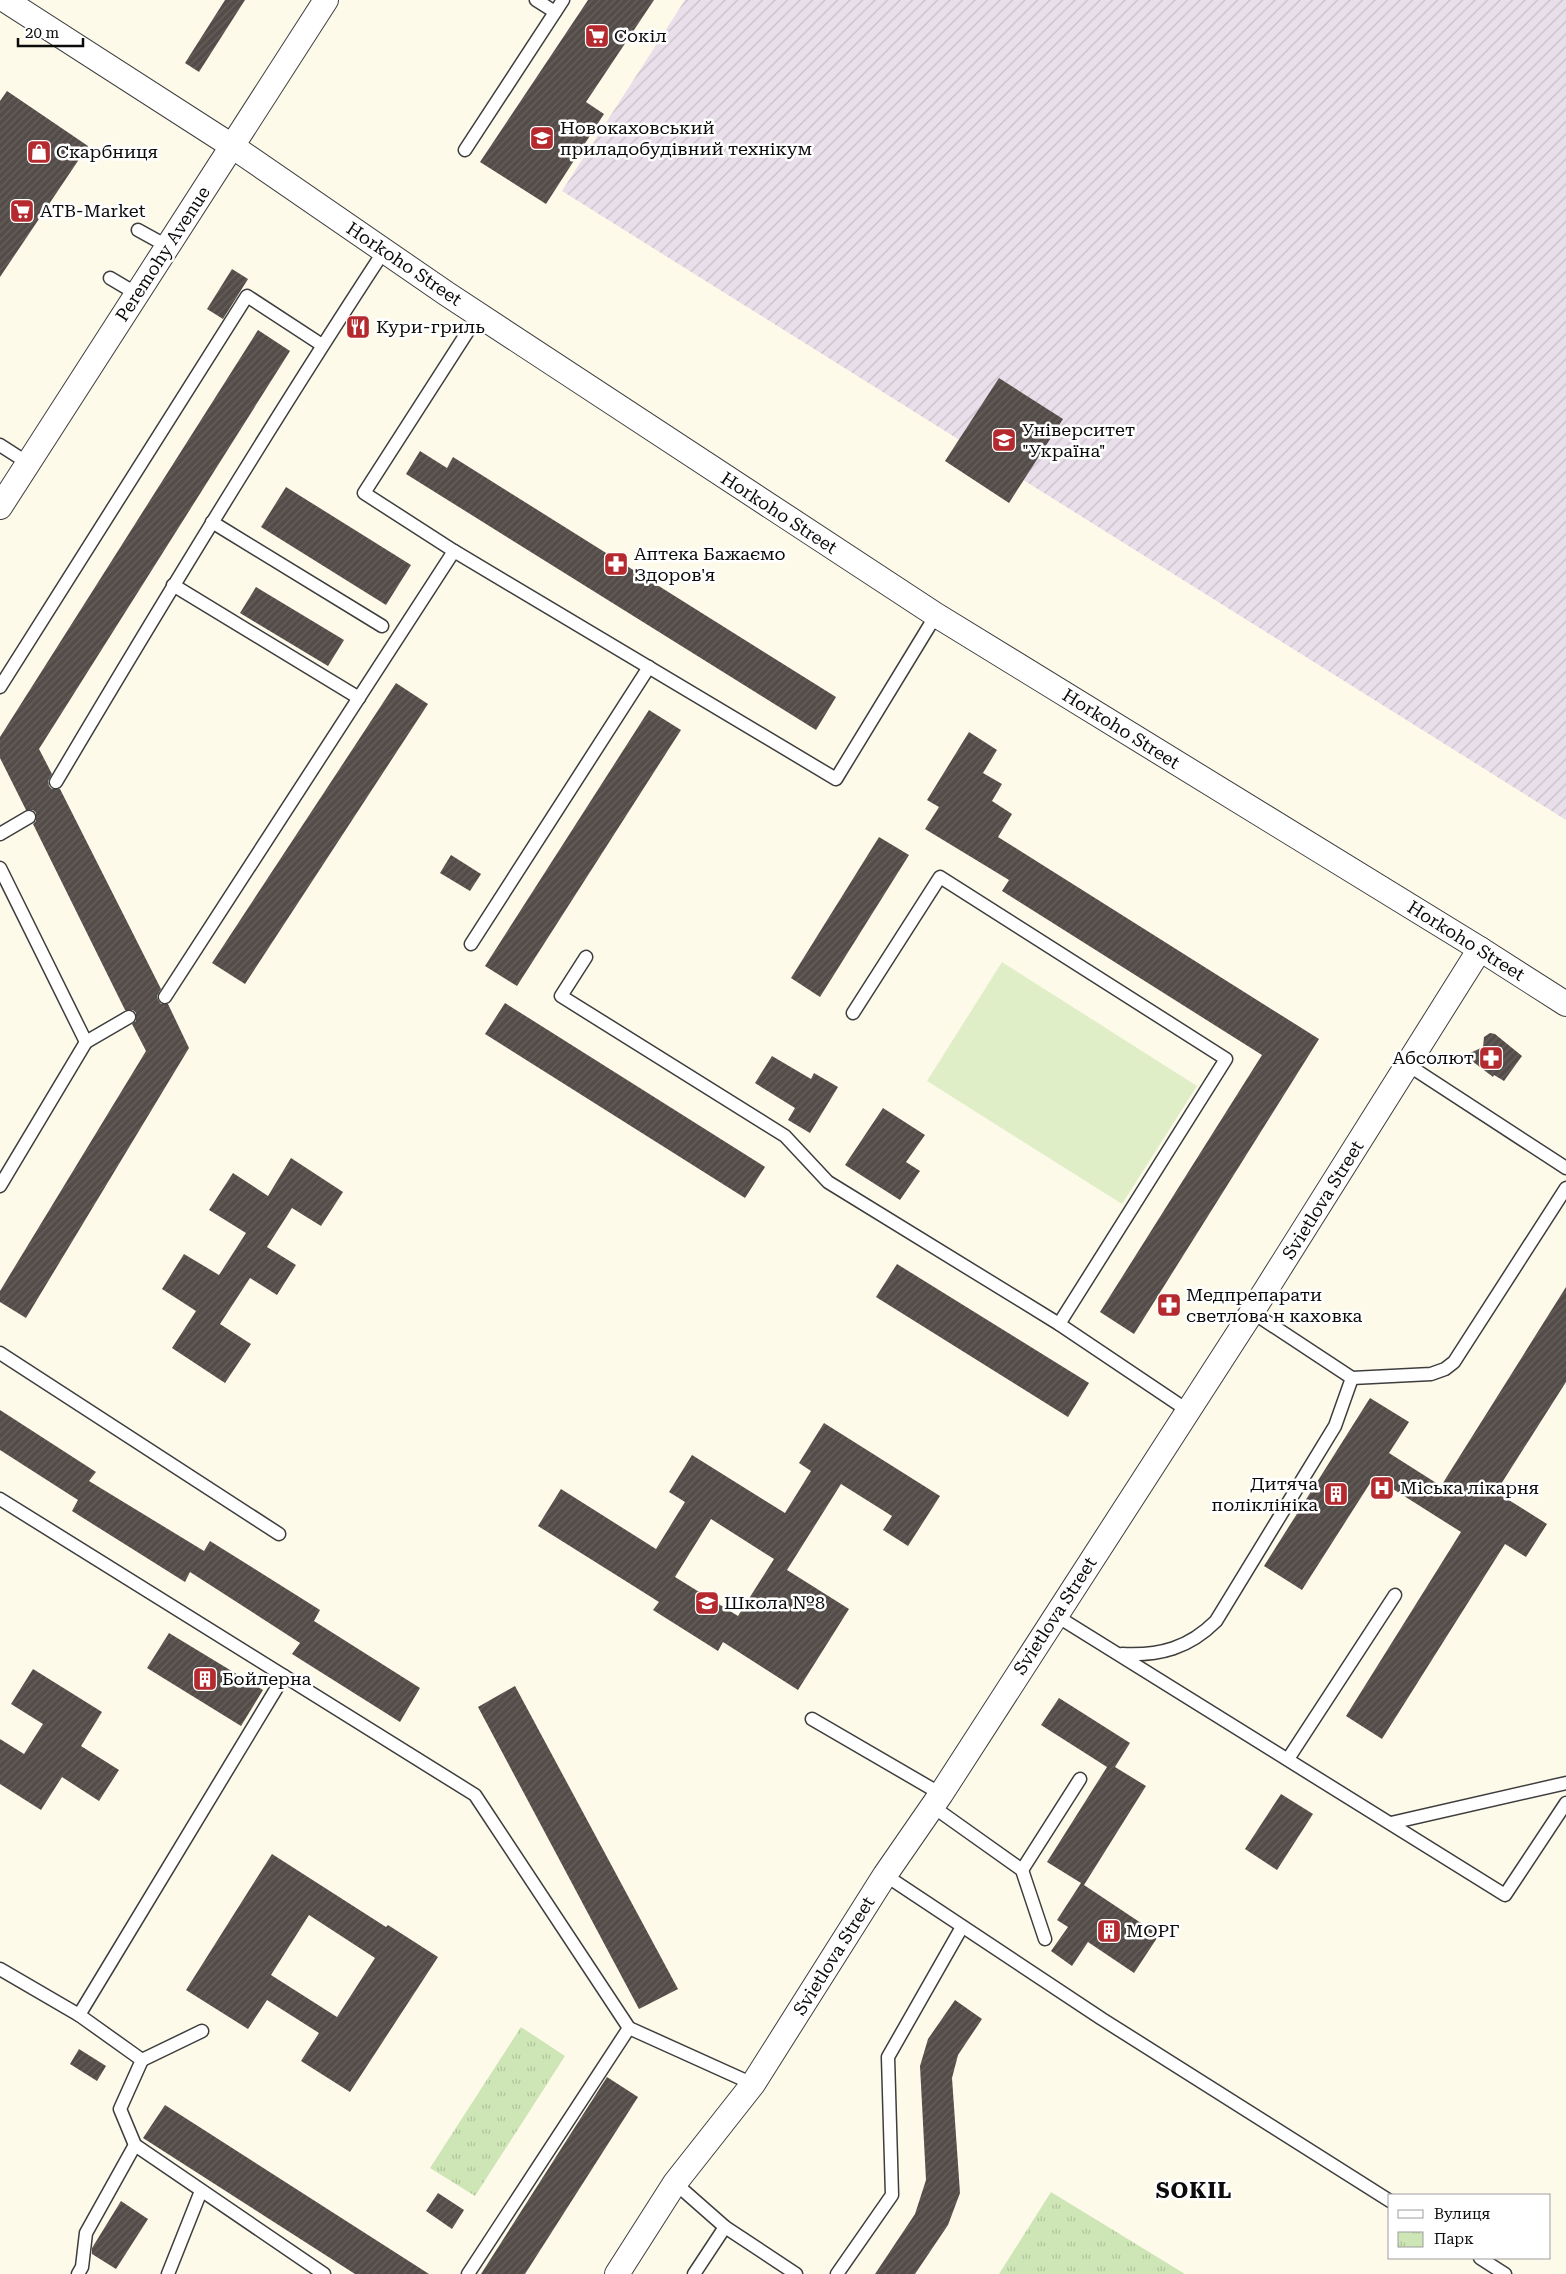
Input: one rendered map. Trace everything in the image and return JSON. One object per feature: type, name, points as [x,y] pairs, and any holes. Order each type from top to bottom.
[{"type":"street","name":"Horkoho Street","points":[[5,0],[232,146],[384,251],[936,615],[1480,949],[1566,1004]]},
{"type":"street","name":"Peremohy Avenue","points":[[0,507],[326,0]]},
{"type":"street","name":"Svietlova Street","points":[[617,2274],[675,2183],[753,2084],[886,1875],[1252,1312],[1480,949]]},
{"type":"lane","points":[[536,0],[555,12]]},
{"type":"lane","points":[[465,150],[563,0]]},
{"type":"lane","points":[[138,230],[167,246]]},
{"type":"lane","points":[[56,782],[173,585],[322,345],[384,251]]},
{"type":"lane","points":[[110,278],[137,294]]},
{"type":"lane","points":[[0,687],[246,296],[322,345]]},
{"type":"lane","points":[[479,314],[364,493],[454,551],[836,779],[936,615]]},
{"type":"lane","points":[[0,445],[28,463]]},
{"type":"lane","points":[[212,522],[382,626]]},
{"type":"lane","points":[[165,997],[454,551]]},
{"type":"lane","points":[[173,585],[358,698]]},
{"type":"lane","points":[[471,944],[649,668]]},
{"type":"lane","points":[[0,834],[29,817]]},
{"type":"lane","points":[[0,868],[86,1042]]},
{"type":"lane","points":[[853,1013],[940,877],[1226,1059],[1059,1324]]},
{"type":"lane","points":[[586,957],[561,996],[785,1136],[828,1182],[1059,1324],[1187,1410]]},
{"type":"lane","points":[[0,1186],[86,1042],[129,1017]]},
{"type":"lane","points":[[1408,1065],[1566,1168]]},
{"type":"lane","points":[[1252,1312],[1352,1378],[1431,1374],[1445,1369],[1454,1362],[1566,1188]]},
{"type":"lane","points":[[0,1353],[279,1534]]},
{"type":"lane","points":[[1119,1654],[1142,1655],[1170,1651],[1195,1639],[1216,1621],[1335,1426],[1352,1378]]},
{"type":"lane","points":[[0,1499],[475,1794],[628,2028],[753,2084]]},
{"type":"lane","points":[[1288,1759],[1395,1595]]},
{"type":"lane","points":[[1055,1615],[1504,1895],[1566,1803]]},
{"type":"lane","points":[[79,2015],[284,1676]]},
{"type":"lane","points":[[812,1719],[936,1800],[1022,1870],[1045,1939]]},
{"type":"lane","points":[[1022,1870],[1080,1779]]},
{"type":"lane","points":[[1391,1823],[1566,1783]]},
{"type":"lane","points":[[886,1875],[1110,2024],[1388,2200]]},
{"type":"lane","points":[[837,2274],[892,2195],[888,2057],[962,1927]]},
{"type":"lane","points":[[0,1969],[79,2015],[142,2060]]},
{"type":"lane","points":[[468,2274],[628,2028]]},
{"type":"lane","points":[[202,2031],[142,2060],[120,2109],[135,2145],[324,2274]]},
{"type":"lane","points":[[78,2274],[82,2267],[86,2233],[135,2145]]},
{"type":"lane","points":[[675,2183],[725,2227],[796,2274]]},
{"type":"lane","points":[[168,2274],[201,2191]]},
{"type":"lane","points":[[694,2274],[725,2227]]},
{"type":"lane","points":[[1482,2259],[1505,2274]]},
{"type":"shaded area","points":[[685,0],[1566,0],[1566,820],[562,191]]},
{"type":"green space","points":[[1002,962],[1197,1086],[1122,1204],[927,1081]]},
{"type":"green space","points":[[521,2027],[565,2056],[475,2196],[430,2168]]},
{"type":"green space","points":[[1051,2192],[1185,2274],[999,2274]]},
{"type":"building","points":[[225,0],[245,0],[199,72],[185,63]]},
{"type":"building","points":[[588,0],[654,0],[586,102],[604,114],[546,204],[480,162]]},
{"type":"building","name":"ATB-Market","points":[[7,91],[88,146],[0,277],[0,101]]},
{"type":"building","points":[[232,269],[248,279],[223,319],[207,309]]},
{"type":"building","points":[[258,330],[290,351],[39,749],[52,774],[48,781],[49,786],[52,789],[60,789],[161,989],[157,996],[158,1000],[161,1004],[168,1004],[189,1048],[26,1318],[0,1302],[0,1291],[146,1051],[132,1024],[136,1021],[136,1013],[133,1010],[125,1010],[33,824],[36,821],[36,813],[33,810],[26,810],[0,758],[0,737]]},
{"type":"building","name":"Університет \"Україна\"","points":[[999,378],[1063,419],[1009,503],[945,461]]},
{"type":"building","points":[[420,451],[447,468],[453,457],[836,697],[816,730],[406,474]]},
{"type":"building","points":[[286,487],[411,565],[386,605],[261,527]]},
{"type":"building","points":[[256,587],[344,640],[328,666],[240,613]]},
{"type":"building","points":[[396,683],[428,704],[245,984],[212,963]]},
{"type":"building","points":[[649,710],[681,730],[517,986],[485,966]]},
{"type":"building","points":[[969,732],[997,750],[983,773],[1002,784],[992,801],[1012,814],[998,837],[1319,1039],[1134,1334],[1100,1312],[1262,1055],[1002,891],[1009,880],[925,829],[939,807],[927,800]]},
{"type":"building","points":[[879,837],[909,855],[820,997],[791,978]]},
{"type":"building","points":[[451,855],[481,874],[470,891],[440,873]]},
{"type":"building","points":[[505,1003],[765,1167],[745,1198],[485,1034]]},
{"type":"building","points":[[1490,1033],[1495,1034],[1522,1056],[1504,1081],[1494,1075],[1493,1077],[1472,1061],[1470,1053],[1483,1047],[1484,1037]]},
{"type":"building","points":[[772,1056],[811,1079],[814,1073],[838,1087],[810,1133],[788,1120],[795,1108],[755,1083]]},
{"type":"building","points":[[883,1108],[925,1135],[906,1162],[920,1171],[900,1200],[845,1165]]},
{"type":"building","points":[[291,1158],[343,1192],[321,1226],[292,1208],[267,1247],[296,1265],[277,1295],[250,1278],[220,1324],[251,1344],[225,1383],[172,1348],[196,1311],[162,1289],[184,1254],[219,1275],[246,1233],[209,1210],[233,1173],[268,1196]]},
{"type":"building","points":[[897,1264],[1089,1383],[1068,1417],[876,1297]]},
{"type":"building","name":"Міська лікарня","points":[[1566,1287],[1566,1382],[1496,1492],[1547,1524],[1526,1557],[1505,1544],[1382,1739],[1346,1716],[1461,1532],[1374,1477],[1302,1590],[1264,1566],[1370,1398],[1409,1422],[1389,1453],[1441,1486]]},
{"type":"building","points":[[0,1410],[96,1472],[89,1481],[204,1551],[210,1541],[320,1610],[314,1621],[420,1688],[400,1722],[292,1654],[300,1643],[190,1572],[185,1582],[72,1511],[78,1500],[0,1450]]},
{"type":"building","points":[[824,1423],[940,1496],[908,1546],[883,1530],[892,1516],[841,1484],[787,1570],[849,1609],[798,1690],[723,1642],[718,1651],[653,1610],[659,1602],[538,1526],[561,1489],[656,1549],[685,1502],[669,1492],[692,1455],[785,1513],[811,1471],[799,1463]],"holes":[[[711,1519],[774,1559],[738,1616],[675,1577]]]},
{"type":"building","name":"Бойлерна","points":[[169,1633],[263,1690],[241,1726],[147,1668]]},
{"type":"building","points":[[33,1669],[102,1712],[81,1746],[119,1770],[99,1801],[62,1777],[41,1810],[0,1784],[0,1739],[24,1754],[43,1724],[11,1704]]},
{"type":"building","points":[[515,1686],[678,1989],[639,2009],[478,1707]]},
{"type":"building","points":[[1059,1698],[1130,1743],[1115,1767],[1146,1786],[1084,1885],[1159,1935],[1134,1973],[1088,1942],[1072,1966],[1051,1951],[1068,1927],[1057,1920],[1081,1883],[1047,1862],[1107,1767],[1041,1725]]},
{"type":"building","points":[[1281,1794],[1313,1814],[1277,1870],[1245,1849]]},
{"type":"building","points":[[272,1854],[386,1927],[388,1925],[438,1957],[350,2092],[301,2061],[319,2033],[267,2000],[248,2029],[186,1990]],"holes":[[[309,1915],[375,1958],[337,2017],[271,1975]]]},
{"type":"building","points":[[955,2000],[982,2019],[958,2055],[952,2078],[960,2193],[948,2225],[915,2274],[875,2274],[915,2214],[926,2180],[920,2066],[928,2039]]},
{"type":"building","points":[[79,2049],[106,2066],[97,2081],[70,2064]]},
{"type":"building","points":[[607,2077],[638,2097],[525,2274],[481,2274]]},
{"type":"building","points":[[165,2105],[429,2274],[355,2274],[143,2138]]},
{"type":"building","points":[[438,2193],[464,2210],[452,2229],[426,2211]]},
{"type":"building","points":[[121,2201],[148,2219],[116,2269],[92,2254],[92,2248]]},
{"type":"place","name":"Сокіл","points":[[597,36]]},
{"type":"place","name":"Новокаховський приладобудівний технікум","points":[[542,138]]},
{"type":"place","name":"Скарбниця","points":[[39,152]]},
{"type":"place","name":"ATB-Market","points":[[22,211]]},
{"type":"place","name":"Кури-гриль","points":[[358,327]]},
{"type":"place","name":"Університет \"Україна\"","points":[[1004,440]]},
{"type":"place","name":"Аптека Бажаємо Здоров'я","points":[[616,564]]},
{"type":"place","name":"Абсолют","points":[[1491,1058]]},
{"type":"place","name":"Медпрепарати светлова н каховка","points":[[1169,1305]]},
{"type":"place","name":"Міська лікарня","points":[[1382,1488]]},
{"type":"place","name":"Дитяча поліклініка","points":[[1336,1494]]},
{"type":"place","name":"Школа №8","points":[[707,1603]]},
{"type":"place","name":"Бойлерна","points":[[205,1679]]},
{"type":"place","name":"МОРГ","points":[[1109,1931]]},
{"type":"district","name":"SOKIL","points":[[1194,2190]]}]
